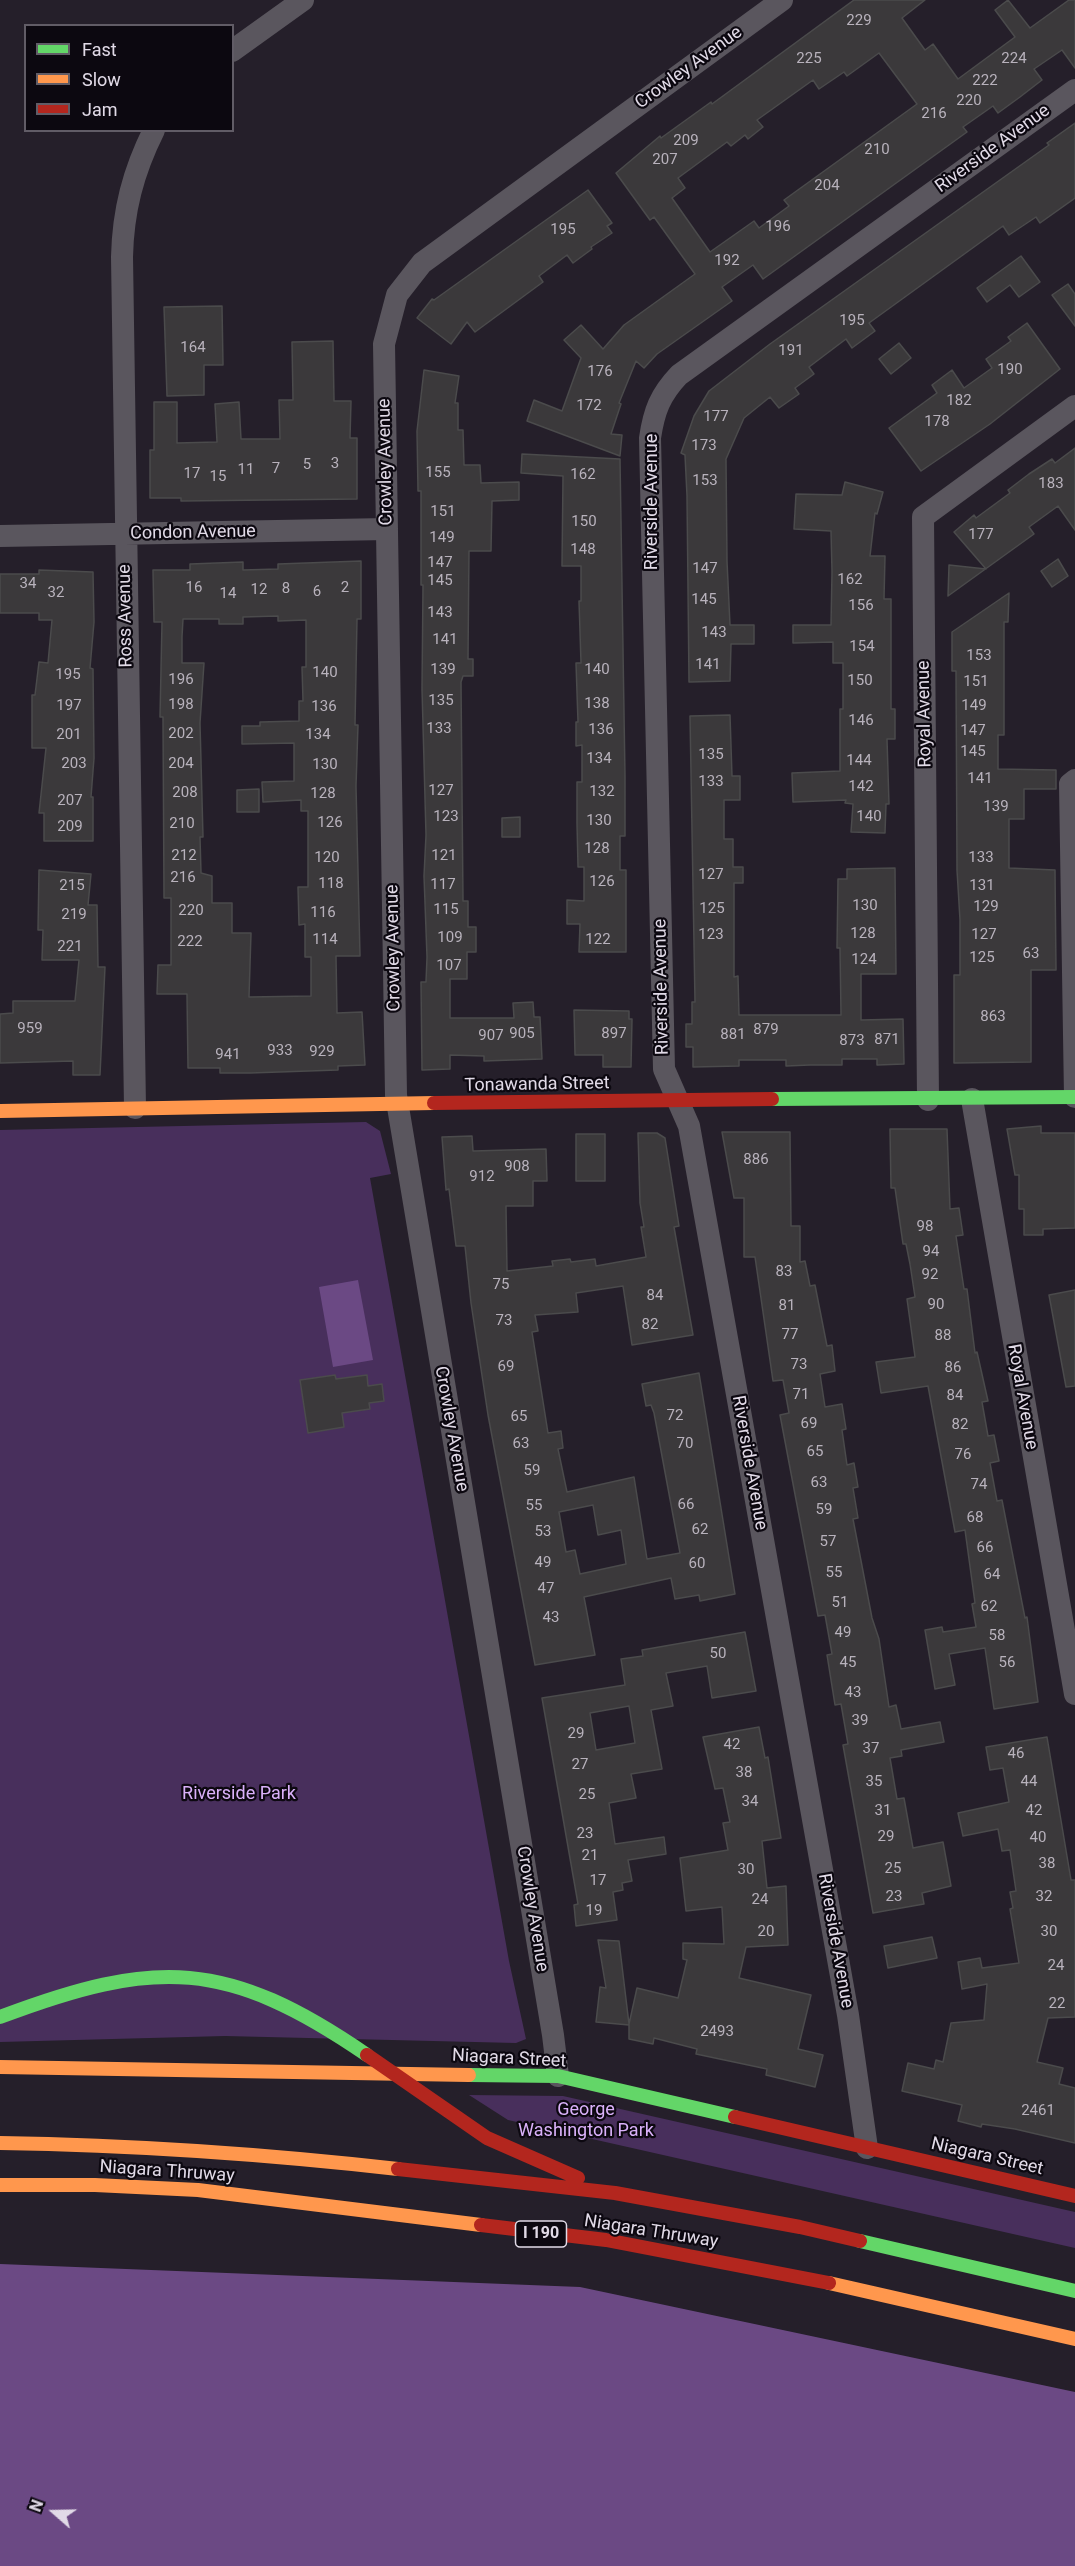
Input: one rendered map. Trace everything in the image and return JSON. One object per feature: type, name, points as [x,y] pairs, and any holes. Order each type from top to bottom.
[{"type":"main road","name":"Tonawanda Street","points":[[0,1111],[398,1106],[677,1099],[928,1100],[1075,1097]]},
{"type":"main road","points":[[0,2017],[94,1984],[131,1978],[189,1976],[230,1984],[270,1999],[337,2035],[493,2141],[615,2193]]},
{"type":"main road","name":"Niagara Street","points":[[0,2067],[558,2076],[1075,2196]]},
{"type":"main road","name":"Niagara Thruway","points":[[0,2143],[117,2145],[293,2157],[615,2193],[800,2227],[1075,2291]]},
{"type":"main road","name":"Niagara Thruway","points":[[0,2185],[95,2185],[198,2190],[606,2240],[693,2255],[901,2298],[1075,2339]]},
{"type":"street","points":[[234,50],[303,0]]},
{"type":"street","name":"Crowley Avenue","points":[[558,2076],[504,1735],[398,1106],[384,344],[397,295],[422,263],[782,0]]},
{"type":"street","name":"Riverside Avenue","points":[[867,2148],[846,2004],[689,1126],[664,1069],[650,456],[654,409],[679,375],[1075,90]]},
{"type":"street","name":"Ross Avenue","points":[[135,1108],[122,223],[128,193],[140,159],[153,132]]},
{"type":"street","name":"Royal Avenue","points":[[928,1100],[923,517],[1075,406]]},
{"type":"street","name":"Condon Avenue","points":[[0,536],[387,529]]},
{"type":"street","points":[[1075,780],[1070,784],[1075,1097]]},
{"type":"street","name":"Royal Avenue","points":[[972,1099],[1075,1694]]},
{"type":"green space","name":"Riverside Park","points":[[366,1122],[380,1131],[391,1174],[370,1178],[509,1961],[526,2039],[516,2043],[225,2036],[0,2042],[0,1130]]},
{"type":"green space","name":"George Washington Park","points":[[469,2095],[563,2096],[1075,2212],[1075,2248],[508,2120]]},
{"type":"shaded area","points":[[358,1280],[373,1360],[333,1367],[319,1287]]},
{"type":"shaded area","points":[[0,2264],[580,2287],[1075,2392],[1075,2566],[0,2566]]},
{"type":"building","points":[[854,0],[925,0],[902,18],[925,50],[933,44],[958,79],[1015,37],[995,10],[1008,0],[1030,28],[1069,0],[1075,0],[1075,68],[1062,50],[1034,69],[1042,80],[1020,97],[998,113],[993,106],[963,127],[967,132],[763,279],[753,265],[722,287],[732,301],[657,354],[644,368],[636,361],[619,403],[621,404],[611,434],[622,435],[620,456],[527,421],[534,400],[562,411],[581,358],[564,340],[581,325],[603,349],[624,325],[695,274],[654,217],[650,220],[616,173],[660,136],[661,138],[711,102],[712,104]],"holes":[[[879,53],[917,104],[784,200],[789,206],[759,228],[754,221],[710,252],[672,198],[685,188],[678,178],[727,142],[731,146],[745,135],[748,139],[763,127],[757,120],[813,80],[819,89],[844,72],[847,76]]]},
{"type":"building","points":[[1075,123],[1075,198],[1040,223],[1036,217],[1009,235],[1003,226],[869,323],[875,331],[852,348],[846,339],[809,367],[814,374],[795,388],[799,394],[779,408],[770,397],[744,418],[726,459],[727,561],[730,625],[754,625],[754,644],[731,644],[730,681],[689,682],[687,496],[685,455],[681,453],[694,416],[709,391],[770,344],[1049,145],[1047,143]]},
{"type":"building","points":[[588,190],[612,223],[607,226],[612,233],[591,247],[592,249],[573,263],[567,255],[539,276],[543,282],[475,332],[467,322],[451,344],[417,318],[432,299],[434,300]]},
{"type":"building","points":[[1021,256],[1040,282],[1019,297],[1010,285],[987,302],[977,288]]},
{"type":"building","points":[[1068,284],[1075,294],[1075,326],[1052,295]]},
{"type":"building","points":[[222,306],[223,365],[204,365],[204,395],[167,396],[164,307]]},
{"type":"building","points":[[1027,323],[1060,369],[990,424],[921,471],[889,428],[937,393],[932,385],[952,370],[964,388],[992,368],[986,359],[1011,341],[1008,337]]},
{"type":"building","points":[[333,341],[334,401],[351,401],[350,438],[357,438],[357,499],[181,501],[181,498],[150,498],[150,450],[154,450],[154,402],[177,402],[177,443],[217,442],[215,404],[239,402],[241,439],[280,439],[279,400],[293,400],[292,342]]},
{"type":"building","points":[[899,343],[911,358],[891,374],[879,359]]},
{"type":"building","points":[[424,370],[459,376],[455,403],[458,403],[458,430],[463,430],[464,465],[480,465],[481,483],[519,482],[519,500],[492,501],[491,551],[469,551],[468,659],[473,659],[473,676],[463,676],[461,682],[463,901],[468,901],[468,927],[476,927],[476,952],[467,952],[467,979],[450,979],[450,1018],[514,1018],[513,1003],[533,1002],[534,1017],[540,1017],[542,1059],[484,1061],[484,1056],[450,1055],[450,1069],[422,1070],[421,982],[426,982],[427,957],[424,876],[426,835],[422,689],[423,585],[421,585],[421,491],[418,491],[417,431]]},
{"type":"building","points":[[1075,448],[1075,530],[1058,506],[1029,527],[1034,534],[986,569],[954,532],[974,515],[976,518],[1010,493],[1008,490],[1029,474],[1052,459],[1055,463]]},
{"type":"building","points":[[522,454],[620,459],[625,836],[620,836],[620,870],[626,870],[626,952],[579,952],[580,924],[567,924],[567,900],[584,901],[584,867],[578,867],[577,823],[577,782],[582,782],[582,745],[576,746],[576,722],[578,722],[576,663],[581,663],[579,601],[581,601],[581,566],[562,566],[563,476],[521,473]]},
{"type":"building","points":[[845,482],[883,492],[877,514],[875,513],[870,556],[885,556],[884,599],[891,599],[891,709],[895,709],[895,739],[887,739],[889,804],[886,804],[885,833],[851,832],[853,804],[845,803],[846,800],[793,802],[792,773],[840,771],[840,709],[843,709],[843,663],[833,663],[833,642],[793,643],[793,625],[831,625],[831,531],[794,529],[796,494],[842,495]]},
{"type":"building","points":[[1058,559],[1068,576],[1052,587],[1041,571]]},
{"type":"building","points":[[361,561],[361,619],[357,619],[355,725],[358,725],[356,786],[360,956],[336,956],[337,1013],[362,1012],[365,1065],[338,1066],[338,1070],[220,1073],[220,1068],[188,1068],[187,994],[157,994],[158,965],[171,965],[171,898],[164,898],[163,717],[160,717],[162,622],[154,622],[153,570],[190,570],[190,564],[243,562],[243,570],[278,569],[278,564]],"holes":[[[278,616],[278,621],[306,620],[306,667],[302,667],[303,701],[299,701],[299,721],[260,722],[260,726],[242,726],[242,744],[294,743],[294,781],[262,782],[263,802],[301,800],[301,811],[308,811],[308,887],[298,887],[299,925],[305,924],[305,957],[311,957],[311,996],[249,997],[251,933],[232,933],[232,903],[212,903],[212,876],[201,873],[200,837],[203,837],[200,723],[204,663],[182,663],[183,619],[219,619],[219,624],[243,624],[243,617]]]},
{"type":"building","points":[[949,565],[986,569],[948,596]]},
{"type":"building","points":[[39,570],[93,572],[94,622],[90,668],[93,669],[94,758],[91,797],[93,797],[93,841],[44,841],[44,813],[39,813],[46,748],[32,748],[32,695],[35,695],[39,662],[48,663],[52,620],[39,620],[39,613],[0,613],[0,574],[39,574]]},
{"type":"building","points":[[1009,593],[1008,622],[1004,622],[1004,735],[998,735],[998,769],[1056,770],[1056,789],[1024,789],[1024,819],[1009,819],[1009,868],[1055,870],[1056,970],[1031,970],[1031,1062],[954,1063],[954,975],[960,975],[960,920],[957,870],[956,671],[952,671],[952,632]]},
{"type":"building","points":[[730,715],[732,776],[740,776],[740,800],[724,800],[724,839],[733,839],[733,867],[743,867],[743,883],[734,883],[734,977],[738,976],[739,1015],[841,1015],[840,948],[837,948],[838,879],[847,879],[847,869],[895,868],[896,974],[861,974],[861,1020],[903,1019],[904,1064],[877,1065],[877,1059],[842,1059],[842,1065],[786,1066],[786,1060],[739,1060],[739,1066],[693,1067],[693,1047],[686,1047],[686,1024],[692,1024],[692,1002],[695,1002],[690,716]]},
{"type":"building","points":[[259,789],[259,812],[237,812],[237,790]]},
{"type":"building","points":[[520,817],[520,837],[502,837],[502,818]]},
{"type":"building","points":[[39,870],[91,874],[88,905],[97,905],[98,967],[105,967],[100,1075],[73,1075],[73,1061],[0,1063],[0,1014],[13,1013],[13,1001],[75,1001],[79,960],[42,960],[43,930],[38,930]]},
{"type":"building","points":[[574,1010],[629,1011],[629,1019],[632,1019],[631,1067],[603,1067],[603,1055],[575,1055]]},
{"type":"building","points":[[1041,1126],[1041,1133],[1075,1133],[1075,1228],[1043,1229],[1043,1235],[1024,1235],[1024,1209],[1019,1209],[1019,1175],[1015,1175],[1007,1129]]},
{"type":"building","points":[[890,1129],[947,1129],[950,1209],[959,1208],[963,1235],[956,1236],[964,1289],[967,1289],[975,1353],[977,1352],[988,1401],[982,1402],[988,1436],[994,1435],[999,1461],[990,1463],[997,1501],[1002,1500],[1025,1618],[1027,1617],[1038,1702],[994,1709],[985,1648],[949,1654],[955,1685],[935,1689],[925,1630],[942,1627],[943,1632],[976,1627],[972,1604],[975,1603],[965,1530],[955,1532],[928,1386],[881,1393],[876,1362],[915,1357],[907,1299],[915,1297],[906,1244],[903,1244],[895,1188],[891,1188]]},
{"type":"building","points":[[722,1132],[790,1132],[791,1226],[800,1226],[800,1262],[805,1261],[810,1286],[815,1285],[827,1346],[832,1345],[835,1371],[820,1374],[825,1407],[842,1404],[846,1429],[842,1430],[847,1465],[854,1463],[858,1487],[853,1488],[858,1518],[853,1519],[872,1618],[879,1639],[889,1707],[896,1705],[901,1729],[940,1722],[944,1742],[901,1750],[902,1756],[890,1758],[897,1799],[904,1798],[913,1848],[943,1842],[951,1886],[922,1893],[924,1904],[873,1913],[843,1745],[848,1744],[841,1704],[835,1705],[827,1655],[832,1654],[825,1615],[818,1616],[780,1415],[789,1413],[783,1380],[773,1381],[755,1257],[744,1257],[744,1198],[734,1198]]},
{"type":"building","points":[[638,1133],[657,1133],[665,1138],[679,1226],[674,1227],[693,1335],[632,1345],[623,1286],[576,1293],[578,1312],[535,1315],[538,1331],[532,1332],[548,1433],[561,1431],[563,1448],[558,1449],[567,1492],[634,1477],[647,1559],[680,1553],[654,1413],[651,1405],[646,1406],[642,1384],[699,1373],[735,1594],[700,1601],[699,1595],[675,1599],[671,1578],[584,1597],[595,1655],[535,1665],[488,1415],[465,1246],[456,1246],[449,1189],[446,1190],[442,1137],[472,1136],[473,1151],[546,1149],[547,1181],[533,1181],[533,1206],[506,1206],[507,1271],[553,1266],[552,1261],[570,1259],[571,1262],[595,1259],[596,1266],[646,1257],[640,1203]],"holes":[[[593,1505],[598,1535],[621,1530],[626,1564],[580,1574],[575,1550],[566,1552],[559,1512]]]},
{"type":"building","points":[[576,1134],[605,1134],[605,1181],[576,1181]]},
{"type":"building","points":[[1075,1290],[1075,1386],[1066,1387],[1049,1295]]},
{"type":"building","points":[[335,1375],[336,1379],[367,1375],[368,1386],[382,1384],[384,1401],[369,1403],[370,1409],[342,1413],[344,1427],[308,1433],[300,1380]]},
{"type":"building","points":[[745,1632],[756,1691],[712,1698],[707,1666],[666,1673],[673,1706],[651,1710],[662,1769],[631,1774],[636,1798],[609,1803],[615,1844],[664,1837],[666,1854],[628,1860],[632,1881],[622,1883],[623,1890],[613,1892],[617,1920],[576,1926],[574,1905],[578,1904],[542,1698],[625,1685],[621,1659],[643,1656],[642,1650]],"holes":[[[629,1706],[635,1743],[596,1750],[590,1713]]]},
{"type":"building","points":[[759,1727],[765,1758],[768,1757],[781,1838],[762,1841],[767,1888],[786,1886],[788,1945],[746,1947],[739,1978],[811,1995],[798,2049],[823,2055],[815,2087],[766,2075],[767,2069],[696,2054],[697,2049],[654,2038],[653,2044],[629,2039],[629,2025],[596,2022],[600,1987],[606,1988],[598,1940],[619,1941],[629,2024],[637,1988],[678,1998],[687,1960],[683,1959],[683,1943],[724,1944],[722,1907],[686,1911],[680,1858],[728,1850],[723,1823],[730,1822],[723,1788],[715,1789],[703,1737]]},
{"type":"building","points":[[1047,1737],[1071,1880],[1075,1880],[1075,2017],[1048,2018],[1037,2062],[1063,2068],[1059,2084],[1075,2088],[1075,2143],[1015,2129],[982,2124],[981,2127],[958,2121],[962,2105],[902,2091],[908,2063],[934,2069],[936,2060],[943,2062],[951,2023],[984,2020],[987,1984],[962,1989],[958,1962],[980,1958],[982,1968],[1019,1963],[1010,1909],[1013,1908],[1010,1892],[1016,1891],[1010,1850],[1002,1851],[998,1829],[963,1836],[958,1813],[1009,1802],[1003,1768],[990,1770],[986,1747]]},
{"type":"building","points":[[932,1937],[937,1958],[888,1968],[884,1946]]},
{"type":"traffic: fast","points":[[772,1099],[1075,1097]]},
{"type":"traffic: fast","points":[[0,2017],[55,1998],[103,1985],[148,1978],[190,1978],[230,1985],[273,2000],[317,2023],[367,2055]]},
{"type":"traffic: fast","points":[[469,2075],[558,2076],[735,2117]]},
{"type":"traffic: fast","points":[[860,2241],[1075,2291]]},
{"type":"traffic: slow","points":[[0,1111],[434,1103]]},
{"type":"traffic: slow","points":[[0,2067],[469,2075]]},
{"type":"traffic: slow","points":[[0,2143],[199,2151],[398,2169]]},
{"type":"traffic: slow","points":[[0,2185],[95,2185],[198,2190],[481,2225]]},
{"type":"traffic: slow","points":[[829,2283],[1075,2339]]},
{"type":"traffic: jam","points":[[434,1103],[772,1099]]},
{"type":"traffic: jam","points":[[367,2055],[487,2138],[578,2178]]},
{"type":"traffic: jam","points":[[735,2117],[1075,2196]]},
{"type":"traffic: jam","points":[[398,2169],[615,2193],[800,2227],[860,2241]]},
{"type":"traffic: jam","points":[[481,2225],[606,2240],[829,2283]]}]
